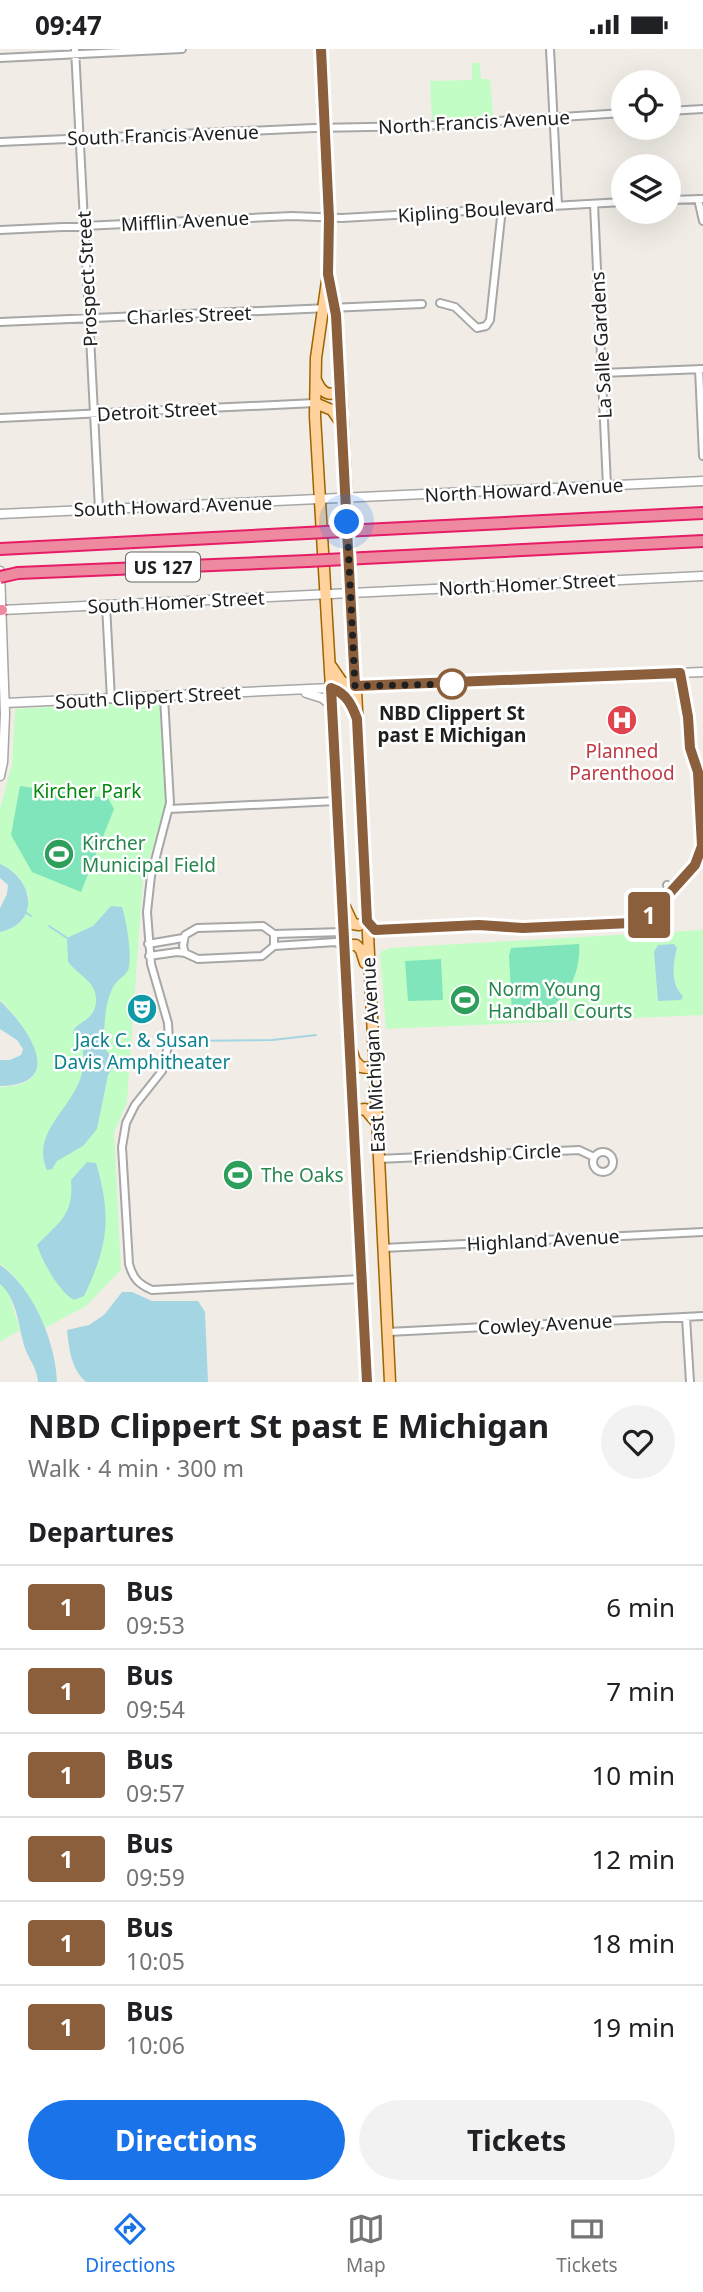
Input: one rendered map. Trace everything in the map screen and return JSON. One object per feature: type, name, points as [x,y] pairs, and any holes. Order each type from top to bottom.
[{"type":"highway","name":"US 127","points":[[16,545],[703,513]]},
{"type":"highway","points":[[0,542],[16,545]]},
{"type":"highway","name":"US 127","points":[[0,574],[703,542]]},
{"type":"highway","points":[[0,549],[16,545]]},
{"type":"main road","name":"East Michigan Avenue","points":[[321,49],[329,218],[328,274],[315,376],[315,416],[367,1382]]},
{"type":"main road","name":"East Michigan Avenue","points":[[328,274],[335,309],[341,387],[390,1382]]},
{"type":"main road","points":[[315,376],[329,400],[342,405]]},
{"type":"main road","points":[[322,391],[332,394],[341,387]]},
{"type":"main road","points":[[315,403],[328,407],[337,416],[343,429]]},
{"type":"main road","points":[[315,416],[326,411],[337,416]]},
{"type":"main road","points":[[330,659],[332,670],[340,680],[355,686]]},
{"type":"main road","points":[[331,688],[346,698],[357,719]]},
{"type":"main road","points":[[341,896],[356,932],[368,940]]},
{"type":"main road","points":[[350,921],[357,925],[367,921]]},
{"type":"main road","points":[[343,932],[355,940],[361,950],[369,979]]},
{"type":"main road","points":[[344,948],[354,945],[361,950]]},
{"type":"main road","points":[[349,1045],[358,1066],[374,1069]]},
{"type":"main road","points":[[353,1114],[365,1109],[377,1122]]},
{"type":"street","points":[[0,58],[75,51],[182,49]]},
{"type":"street","points":[[550,49],[558,205]]},
{"type":"street","name":"Prospect Street","points":[[75,51],[99,509]]},
{"type":"street","points":[[681,110],[703,109]]},
{"type":"street","name":"North Francis Avenue","points":[[325,128],[422,126],[611,114]]},
{"type":"street","name":"South Francis Avenue","points":[[0,142],[325,128]]},
{"type":"street","points":[[681,200],[700,199],[703,221]]},
{"type":"street","name":"Kipling Boulevard","points":[[329,218],[611,203]]},
{"type":"street","name":"La Salle Gardens","points":[[594,204],[607,486]]},
{"type":"street","points":[[440,303],[455,307],[477,328],[486,326],[490,320],[502,208]]},
{"type":"street","name":"Mifflin Avenue","points":[[0,230],[317,216],[329,218]]},
{"type":"street","name":"Charles Street","points":[[0,322],[422,304]]},
{"type":"street","points":[[602,373],[701,369],[703,456]]},
{"type":"street","name":"Detroit Street","points":[[0,418],[315,403]]},
{"type":"street","name":"North Howard Avenue","points":[[346,498],[703,481]]},
{"type":"street","name":"South Howard Avenue","points":[[0,515],[346,498]]},
{"type":"street","points":[[0,574],[3,762],[0,776]]},
{"type":"street","name":"North Homer Street","points":[[350,594],[703,576]]},
{"type":"street","name":"South Homer Street","points":[[1,610],[350,594]]},
{"type":"street","points":[[106,605],[111,699]]},
{"type":"street","points":[[355,686],[703,672]]},
{"type":"street","name":"South Clippert Street","points":[[2,703],[331,688]]},
{"type":"street","name":"South Clippert Street","points":[[297,691],[317,695],[332,706]]},
{"type":"street","points":[[164,697],[169,809],[151,876],[146,912],[149,956],[168,1024],[169,1042],[162,1071],[135,1105],[126,1123],[122,1147],[132,1277],[152,1290],[361,1279]]},
{"type":"street","points":[[169,809],[336,801]]},
{"type":"street","points":[[148,944],[183,938],[190,930],[197,928],[263,926],[274,934],[343,932]]},
{"type":"street","points":[[274,934],[274,946]]},
{"type":"street","points":[[183,938],[185,953]]},
{"type":"street","points":[[149,956],[177,952],[198,959],[262,956],[274,946],[338,942],[344,948]]},
{"type":"street","name":"Friendship Circle","points":[[378,1159],[579,1150],[594,1157]]},
{"type":"street","name":"Highland Avenue","points":[[383,1248],[703,1232]]},
{"type":"street","name":"Cowley Avenue","points":[[388,1332],[703,1316]]},
{"type":"street","points":[[685,1317],[690,1382]]},
{"type":"green space","points":[[472,63],[480,63],[481,79],[490,79],[493,116],[432,120],[430,81],[472,80]]},
{"type":"green space","name":"Kircher Park","points":[[159,701],[167,802],[143,878],[127,1102],[114,1133],[121,1270],[86,1306],[45,1328],[21,1285],[0,1264],[0,1087],[21,1084],[33,1077],[37,1066],[36,1053],[30,1039],[0,1000],[0,932],[14,927],[22,920],[29,896],[20,878],[0,864],[0,809],[12,764],[15,709]]},
{"type":"green space","name":"Kircher Municipal Field","points":[[20,786],[108,798],[114,809],[81,892],[32,872],[11,835]]},
{"type":"green space","points":[[703,930],[703,1015],[386,1029],[380,952],[390,948]]},
{"type":"green space","points":[[579,944],[576,973],[561,998],[545,1010],[512,1013],[509,956],[511,948]]},
{"type":"green space","points":[[441,959],[443,1000],[408,1001],[405,961]]},
{"type":"green space","points":[[0,1284],[8,1291],[20,1330],[0,1342]]},
{"type":"water","points":[[0,864],[20,880],[28,900],[22,920],[0,932],[0,908],[8,885],[0,878]]},
{"type":"water","points":[[111,906],[122,907],[130,950],[127,972],[112,989],[106,1010],[104,1048],[112,1057],[113,1067],[108,1075],[97,1129],[83,1146],[47,1170],[43,1155],[45,1141],[81,1077],[83,1050],[73,1033],[77,1026],[91,1015],[96,1003],[91,984],[68,962],[67,938],[93,926]]},
{"type":"water","points":[[674,944],[677,948],[674,980],[683,996],[681,1000],[658,1001],[654,952],[658,945]]},
{"type":"water","points":[[0,1001],[30,1039],[36,1053],[37,1066],[33,1076],[21,1083],[0,1086],[0,1060],[10,1060],[21,1055],[23,1049],[17,1040],[0,1029]]},
{"type":"water","points":[[87,1162],[96,1163],[101,1182],[106,1216],[105,1231],[98,1262],[84,1296],[74,1300],[52,1276],[37,1245],[63,1217],[70,1202],[71,1180]]},
{"type":"water","points":[[0,1265],[23,1287],[40,1317],[52,1350],[57,1382],[38,1382],[11,1299],[0,1284]]},
{"type":"water","points":[[122,1292],[132,1292],[152,1301],[198,1301],[205,1312],[208,1382],[86,1382],[81,1377],[72,1358],[67,1330],[89,1325],[104,1315]]},
{"type":"waterway","points":[[24,911],[31,916]]},
{"type":"waterway","points":[[49,926],[67,938]]},
{"type":"waterway","points":[[181,1041],[272,1040],[316,1035]]},
{"type":"bus line","name":"1","points":[[321,49],[329,218],[328,274],[336,315],[342,405],[355,686],[410,686],[680,673],[691,755],[698,772],[702,840],[695,865],[649,916],[631,923],[523,928],[479,925],[375,930],[367,921],[357,719],[346,698],[331,688],[367,1382]]},
{"type":"place","name":"NBD Clippert St past E Michigan","points":[[452,684]]},
{"type":"place","name":"Planned Parenthood","points":[[622,720]]},
{"type":"place","name":"Kircher Municipal Field","points":[[59,854]]},
{"type":"place","name":"Norm Young Handball Courts","points":[[465,1000]]},
{"type":"place","name":"Jack C. & Susan Davis Amphitheater","points":[[142,1009]]},
{"type":"place","name":"The Oaks","points":[[238,1175]]},
{"type":"route","points":[[347,522],[355,686],[452,684]]}]
